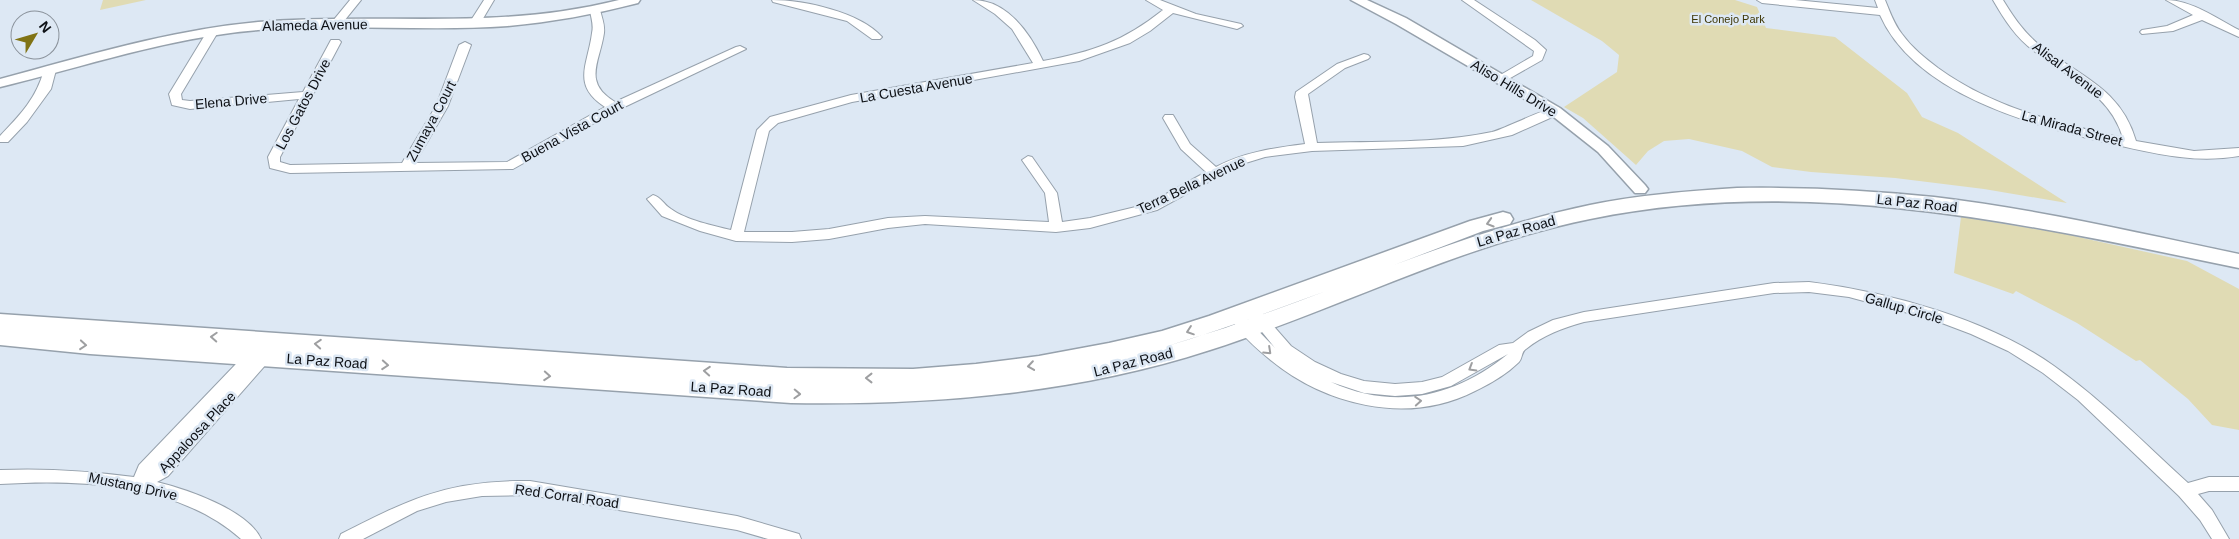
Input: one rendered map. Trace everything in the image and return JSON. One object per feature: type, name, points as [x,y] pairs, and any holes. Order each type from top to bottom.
[{"type":"main road","name":"La Paz Road","points":[[0,337],[100,346],[264,349],[793,377],[900,378],[991,372],[1088,356],[1249,319],[1477,226],[1567,203],[1646,196],[1719,183],[1809,183],[1898,188],[2006,203],[2239,248]]},
{"type":"main road","name":"La Paz Road","points":[[1646,196],[1790,195],[1909,202],[2019,217],[2239,260]]},
{"type":"main road","name":"La Paz Road","points":[[0,322],[264,349]]},
{"type":"street","points":[[336,24],[356,0]]},
{"type":"street","points":[[474,25],[489,0]]},
{"type":"street","name":"Alameda Avenue","points":[[0,83],[144,45],[212,32],[295,24],[474,25],[521,22],[595,10],[634,0]]},
{"type":"street","points":[[777,0],[851,19],[876,36]]},
{"type":"street","points":[[978,0],[1008,19],[1029,41],[1040,66]]},
{"type":"street","points":[[1151,0],[1170,10],[1208,21],[1237,26]]},
{"type":"street","name":"Aliso Hills Drive","points":[[1357,0],[1401,22],[1554,111],[1580,129],[1603,149],[1646,196]]},
{"type":"street","points":[[1467,0],[1531,42],[1540,50],[1538,58],[1501,79]]},
{"type":"street","points":[[1762,0],[1885,12]]},
{"type":"street","name":"La Mirada Street","points":[[1880,0],[1896,34],[1912,52],[1937,72],[1966,90],[2028,118],[2065,130],[2164,151],[2198,155],[2239,152]]},
{"type":"street","name":"Alisal Avenue","points":[[1998,0],[2012,23],[2025,39],[2087,82],[2110,102],[2124,121],[2131,144]]},
{"type":"street","points":[[2171,0],[2239,34]]},
{"type":"street","points":[[595,10],[599,24],[598,34],[589,63],[589,80],[597,95],[614,107]]},
{"type":"street","name":"La Cuesta Avenue","points":[[736,236],[763,130],[774,120],[851,99],[1075,59],[1126,41],[1146,29],[1170,10]]},
{"type":"street","points":[[2146,32],[2169,29],[2203,15]]},
{"type":"street","name":"Elena Drive","points":[[212,32],[175,94],[176,102],[190,105],[307,95]]},
{"type":"street","name":"Los Gatos Drive","points":[[274,166],[274,157],[335,42]]},
{"type":"street","name":"Zumaya Court","points":[[406,168],[442,106],[465,45]]},
{"type":"street","name":"Buena Vista Court","points":[[274,166],[290,169],[509,166],[614,107],[740,49]]},
{"type":"street","points":[[1312,146],[1301,97],[1302,92],[1341,66],[1364,57]]},
{"type":"street","points":[[4,139],[23,119],[45,89],[50,70]]},
{"type":"street","name":"Terra Bella Avenue","points":[[653,199],[667,213],[705,228],[736,236],[792,237],[829,234],[888,223],[925,220],[1056,227],[1090,223],[1152,206],[1235,162],[1264,153],[1312,146],[1463,142],[1508,132],[1554,111]]},
{"type":"street","points":[[1169,118],[1186,146],[1215,173]]},
{"type":"street","points":[[1028,160],[1042,178],[1051,194],[1056,227]]},
{"type":"street","name":"Gallup Circle","points":[[1249,319],[1275,358],[1313,383],[1368,400],[1427,401],[1455,394],[1479,383],[1515,357],[1516,348],[1533,336],[1558,324],[1584,317],[1774,288],[1809,288],[1849,292],[1937,316],[1976,330],[2013,348],[2048,369],[2084,396],[2185,491],[2206,515],[2221,539]]},
{"type":"street","name":"Appaloosa Place","points":[[139,485],[162,472],[264,349]]},
{"type":"street","name":"Mustang Drive","points":[[0,477],[42,474],[79,475],[139,485],[193,500],[219,511],[244,530],[252,539]]},
{"type":"street","points":[[2185,491],[2209,484],[2239,484]]},
{"type":"street","name":"Red Corral Road","points":[[347,539],[399,512],[433,499],[480,489],[504,487],[530,488],[737,523],[793,539]]},
{"type":"green space","points":[[103,0],[146,0],[100,10]]},
{"type":"green space","name":"El Conejo Park","points":[[1531,0],[1735,0],[1757,7],[1766,28],[1835,37],[1907,93],[1922,117],[1958,133],[2067,203],[1984,189],[1895,178],[1811,172],[1772,167],[1742,151],[1689,139],[1664,141],[1648,151],[1636,165],[1583,118],[1564,107],[1617,72],[1619,55],[1602,41]]},
{"type":"green space","points":[[1961,217],[2060,233],[2187,261],[2239,289],[2239,430],[2212,425],[2188,399],[2140,360],[2136,361],[2077,323],[2016,291],[2013,294],[1954,273]]}]
